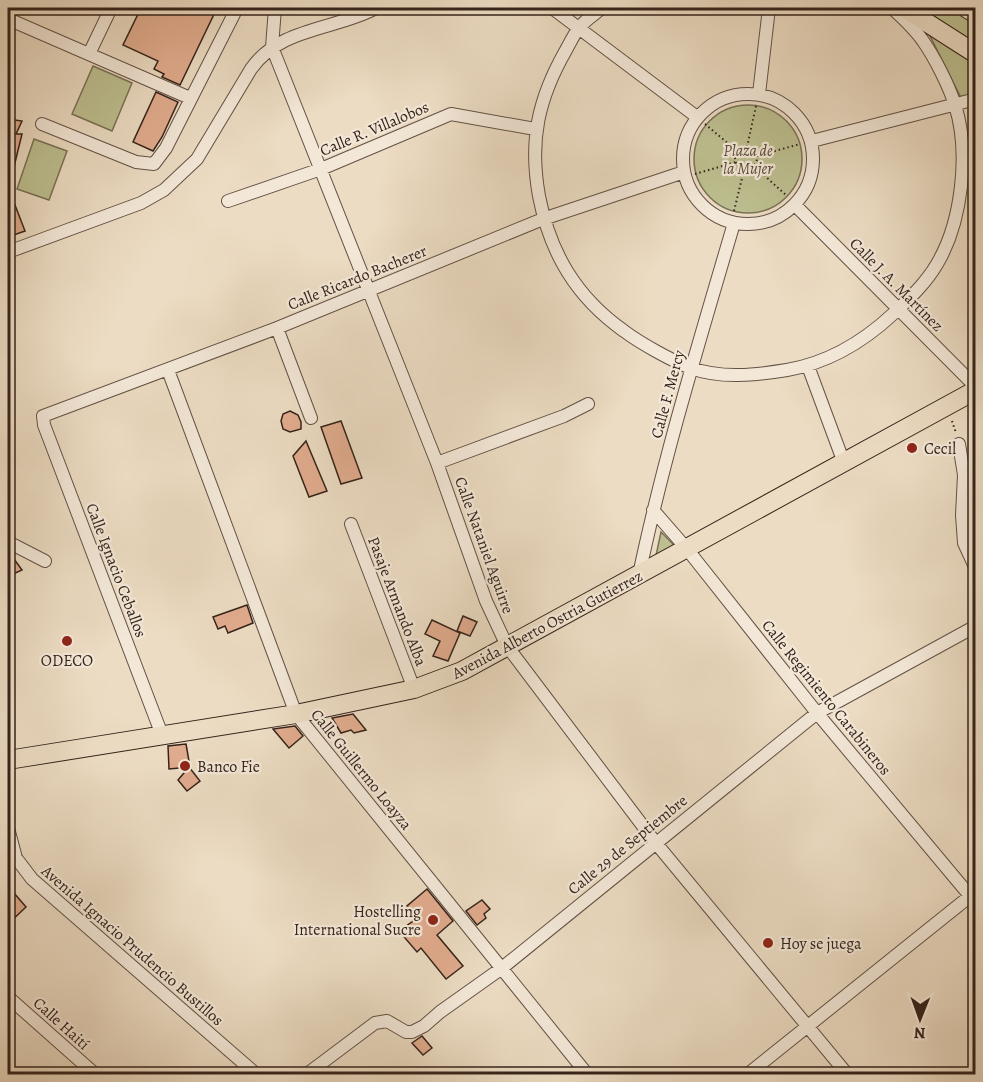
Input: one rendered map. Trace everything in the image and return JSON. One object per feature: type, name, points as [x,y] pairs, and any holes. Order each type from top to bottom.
[{"type":"highway","points":[[904,8],[975,54]]},
{"type":"highway","points":[[966,8],[975,14]]},
{"type":"highway","name":"Avenida Alberto Ostria Gutierrez","points":[[8,760],[296,714],[414,689],[462,671],[975,389]]},
{"type":"street","points":[[89,54],[111,8]]},
{"type":"street","points":[[42,124],[136,162],[154,164],[166,148],[237,8]]},
{"type":"street","points":[[264,8],[274,12],[272,46]]},
{"type":"street","points":[[8,252],[141,202],[164,190],[197,159],[255,63],[272,46],[291,36],[360,16],[376,8]]},
{"type":"street","points":[[552,8],[697,117]]},
{"type":"street","points":[[602,8],[579,28],[557,65],[535,129],[534,170],[543,219],[552,246],[577,287],[606,318],[637,340],[691,368],[752,376],[808,366],[856,344],[899,309],[924,284],[938,263],[957,209],[963,171],[955,105],[921,38],[892,8]]},
{"type":"street","points":[[759,94],[769,8]]},
{"type":"street","points":[[8,20],[190,98]]},
{"type":"street","name":"Calle Nataniel Aguirre","points":[[272,46],[437,463],[486,601],[507,646],[655,842],[847,1074]]},
{"type":"street","points":[[741,93],[759,94],[777,100],[792,110],[804,124],[812,141],[814,169],[804,194],[782,215],[767,222],[751,224],[730,222],[714,215],[699,201],[688,185],[682,158],[684,143],[697,117],[710,106],[741,93]]},
{"type":"street","points":[[812,141],[975,99]]},
{"type":"street","name":"Calle R. Villalobos","points":[[228,201],[321,169],[451,114],[535,129]]},
{"type":"street","name":"Calle Ricardo Bacherer","points":[[43,416],[277,328],[543,219],[684,172]]},
{"type":"street","name":"Calle J. A. Martínez","points":[[795,205],[975,389]]},
{"type":"street","name":"Calle F. Mercy","points":[[639,575],[653,510],[730,222]]},
{"type":"street","points":[[277,328],[311,418]]},
{"type":"street","points":[[808,366],[844,463]]},
{"type":"street","name":"Calle Guillermo Loayza","points":[[168,370],[296,714],[587,1074]]},
{"type":"street","points":[[437,463],[564,416],[588,404]]},
{"type":"street","name":"Calle Ignacio Ceballos","points":[[43,416],[44,425],[162,735]]},
{"type":"street","points":[[959,444],[964,475],[962,515],[964,543],[975,569]]},
{"type":"street","name":"Calle Regimiento Carabineros","points":[[653,510],[687,549],[817,713],[974,897]]},
{"type":"street","name":"Pasaje Armando Alba","points":[[351,524],[414,689]]},
{"type":"street","points":[[8,542],[45,561]]},
{"type":"street","name":"Calle 29 de Septiembre","points":[[307,1074],[375,1023],[387,1021],[406,1032],[412,1032],[424,1026],[502,968],[817,713],[975,626]]},
{"type":"street","name":"Avenida Ignacio Prudencio Bustillos","points":[[8,828],[16,858],[32,879],[256,1074]]},
{"type":"street","points":[[748,1074],[974,897]]},
{"type":"street","name":"Calle Haití","points":[[8,997],[95,1074]]},
{"type":"path","points":[[747,147],[759,94]]},
{"type":"path","points":[[697,117],[737,151]]},
{"type":"path","points":[[757,156],[812,141]]},
{"type":"path","points":[[737,151],[747,147],[754,150],[757,156],[753,166],[744,169]]},
{"type":"path","points":[[735,162],[737,151]]},
{"type":"path","points":[[684,172],[695,174],[735,162]]},
{"type":"path","points":[[735,162],[744,169]]},
{"type":"path","points":[[753,166],[795,205]]},
{"type":"path","points":[[730,222],[744,169]]},
{"type":"path","points":[[947,406],[959,444]]},
{"type":"green space","points":[[918,8],[948,9],[967,18],[975,24],[975,45]]},
{"type":"green space","points":[[928,32],[975,62],[975,96],[968,98],[960,96]]},
{"type":"green space","points":[[93,66],[132,83],[112,131],[72,114]]},
{"type":"green space","name":"Plaza de la Mujer","points":[[748,105],[769,109],[787,120],[798,138],[802,159],[798,180],[787,198],[769,209],[748,213],[727,209],[709,198],[698,180],[694,159],[698,138],[709,120],[727,109]]},
{"type":"green space","points":[[34,139],[67,151],[49,200],[17,189]]},
{"type":"green space","points":[[661,532],[677,548],[655,560]]},
{"type":"building","points":[[141,8],[217,8],[180,85],[162,77],[164,74],[154,69],[158,61],[123,45]]},
{"type":"building","points":[[156,92],[178,102],[153,151],[133,142]]},
{"type":"building","points":[[8,119],[22,121],[16,134],[22,134],[11,179],[8,178]]},
{"type":"building","points":[[15,205],[25,231],[8,237],[8,208]]},
{"type":"building","points":[[290,411],[298,415],[301,429],[290,432],[283,429],[281,421],[283,414]]},
{"type":"building","points":[[341,421],[362,478],[341,484],[321,427]]},
{"type":"building","points":[[306,441],[327,491],[309,497],[293,456]]},
{"type":"building","points":[[14,559],[22,570],[11,575],[8,562]]},
{"type":"building","points":[[247,605],[253,623],[228,633],[225,626],[218,629],[213,617]]},
{"type":"building","points":[[463,616],[477,622],[470,636],[457,631]]},
{"type":"building","points":[[432,620],[460,633],[448,661],[433,656],[440,641],[425,634]]},
{"type":"building","points":[[353,714],[366,730],[341,733],[332,718]]},
{"type":"building","points":[[295,726],[303,736],[289,748],[273,729]]},
{"type":"building","points":[[186,744],[190,767],[169,769],[168,746]]},
{"type":"building","points":[[189,767],[200,781],[187,791],[178,780]]},
{"type":"building","points":[[8,886],[26,907],[8,924]]},
{"type":"building","name":"Hostelling International Sucre","points":[[427,889],[453,921],[437,935],[463,966],[446,979],[421,948],[417,952],[399,931],[416,919],[407,906]]},
{"type":"building","points":[[482,900],[490,909],[484,914],[486,918],[477,925],[466,911]]},
{"type":"building","points":[[422,1036],[432,1048],[423,1055],[412,1043]]},
{"type":"place","name":"Cecil","points":[[912,448]]},
{"type":"place","name":"ODECO","points":[[67,641]]},
{"type":"place","name":"Banco Fie","points":[[185,766]]},
{"type":"place","name":"Hostelling International Sucre","points":[[433,920]]},
{"type":"place","name":"Hoy se juega","points":[[768,943]]}]
